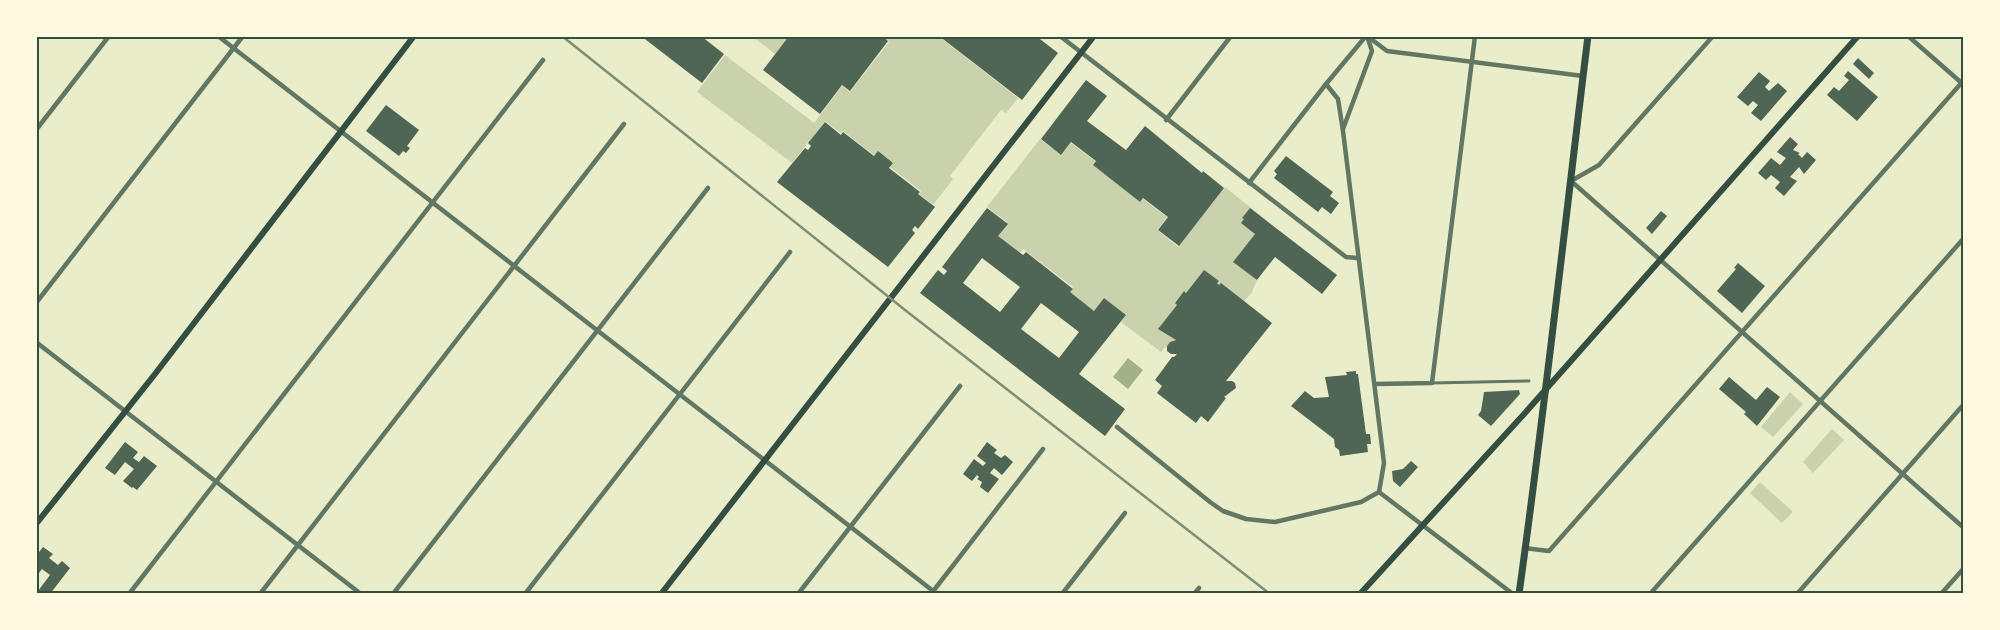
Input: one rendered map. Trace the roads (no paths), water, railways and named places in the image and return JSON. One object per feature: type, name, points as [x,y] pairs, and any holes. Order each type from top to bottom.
[{"type":"main road","points":[[36,524],[126,411],[414,36]]},
{"type":"main road","points":[[662,594],[1094,36]]},
{"type":"main road","points":[[1519,594],[1547,388],[1588,36]]},
{"type":"main road","points":[[1360,594],[1547,388],[1858,36]]},
{"type":"street","points":[[36,130],[108,36]]},
{"type":"street","points":[[218,36],[934,593],[1042,449]]},
{"type":"street","points":[[36,303],[243,36]]},
{"type":"street","points":[[1060,36],[1166,120],[1346,257],[1357,258]]},
{"type":"street","points":[[1166,120],[1231,36]]},
{"type":"street","points":[[1249,184],[1326,84],[1367,36]]},
{"type":"street","points":[[1367,36],[1387,51],[1583,76]]},
{"type":"street","points":[[1343,131],[1372,51],[1367,36]]},
{"type":"street","points":[[1432,382],[1475,36]]},
{"type":"street","points":[[1713,36],[1599,165],[1571,181],[1964,528]]},
{"type":"street","points":[[1524,548],[1549,550],[1963,83],[1908,36]]},
{"type":"street","points":[[129,594],[542,60]]},
{"type":"street","points":[[1117,427],[1210,502],[1234,516],[1260,522],[1276,522],[1350,505],[1370,498],[1379,492],[1384,463],[1357,258],[1343,131],[1338,100],[1326,84]]},
{"type":"street","points":[[260,594],[624,124]]},
{"type":"street","points":[[393,594],[708,188]]},
{"type":"street","points":[[1650,594],[1964,238]]},
{"type":"street","points":[[525,594],[790,252]]},
{"type":"street","points":[[36,342],[361,594]]},
{"type":"street","points":[[1375,384],[1529,381]]},
{"type":"street","points":[[798,594],[960,386]]},
{"type":"street","points":[[1797,594],[1964,404]]},
{"type":"street","points":[[1379,492],[1513,594]]},
{"type":"street","points":[[1062,594],[1125,513]]},
{"type":"street","points":[[1941,594],[1964,568]]},
{"type":"street","points":[[1194,594],[1199,588]]},
{"type":"railway","points":[[562,36],[905,310],[1270,594]]}]
